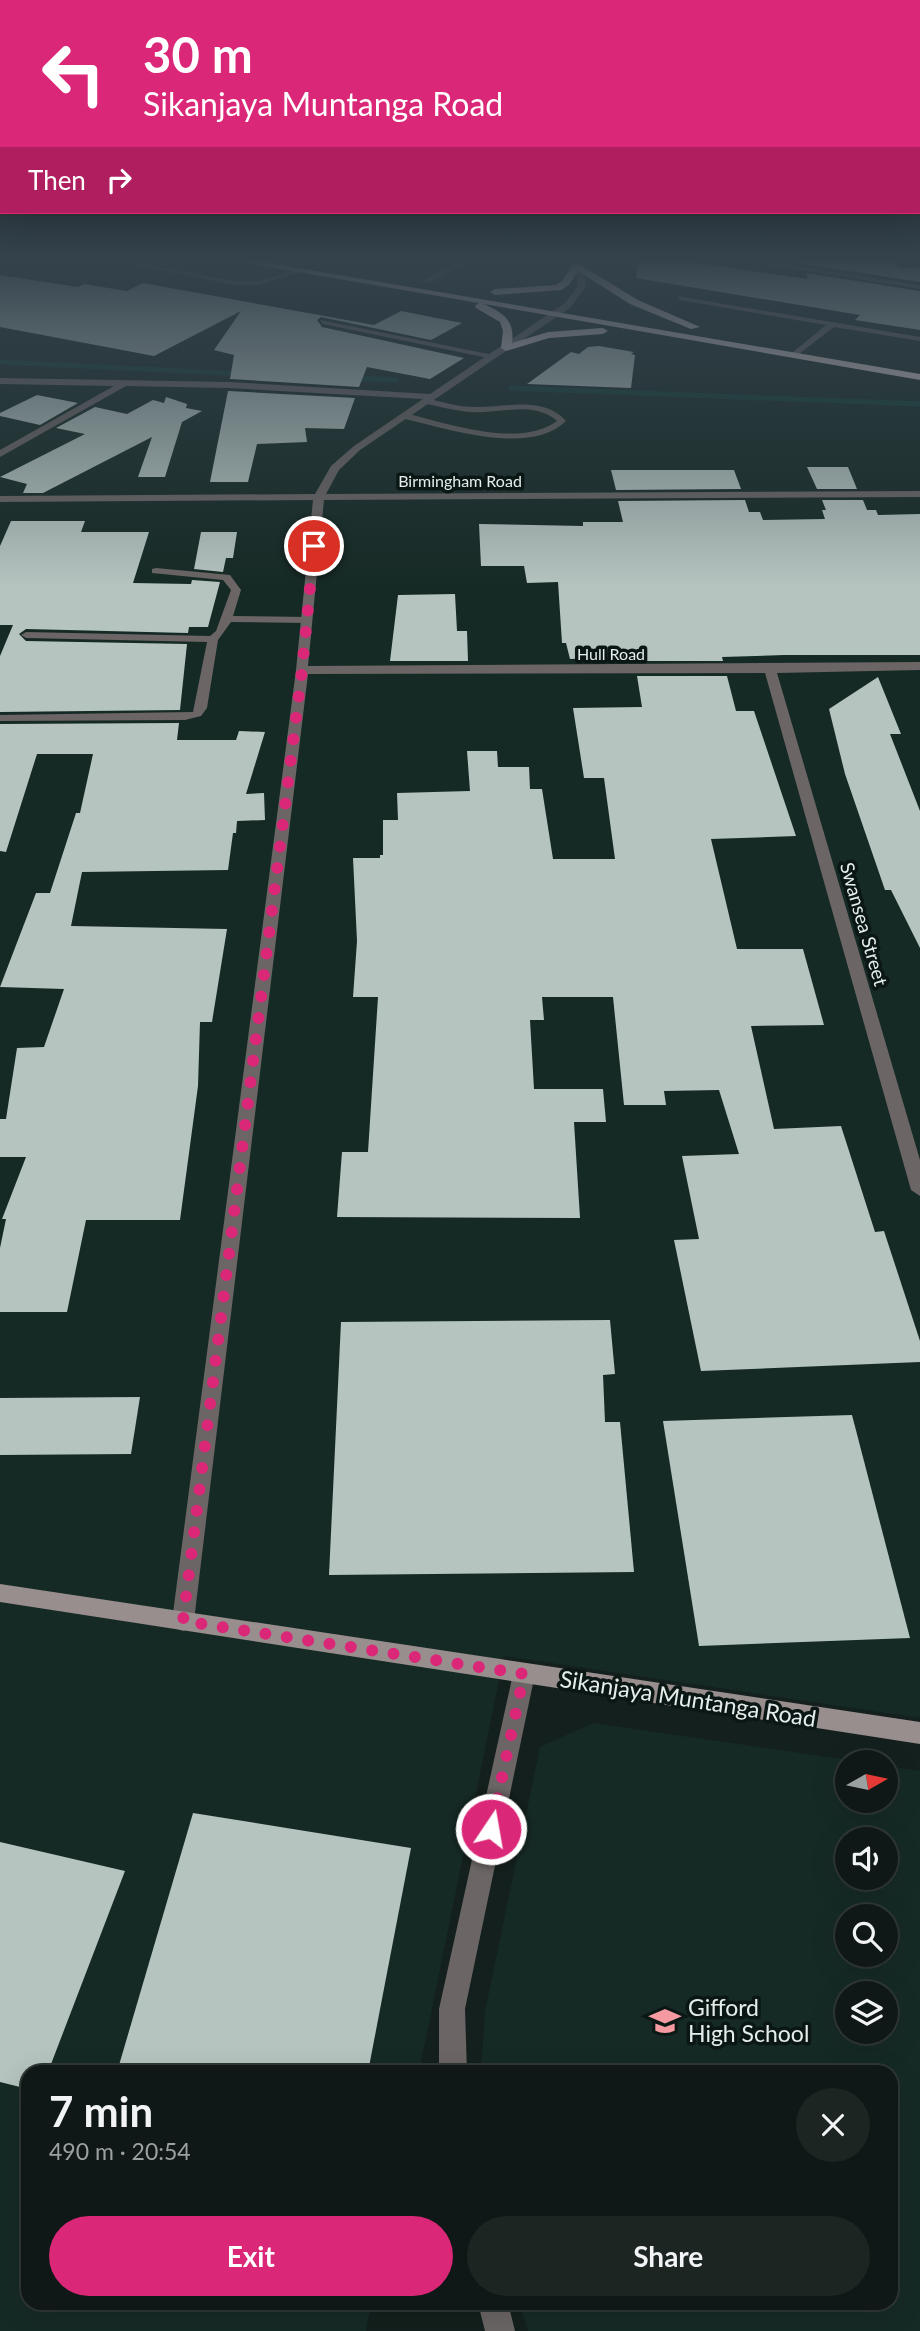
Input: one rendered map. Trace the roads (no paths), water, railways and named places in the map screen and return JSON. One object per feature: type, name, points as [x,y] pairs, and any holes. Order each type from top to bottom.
[{"type":"highway","points":[[879,370],[920,377]]},
{"type":"street","points":[[183,1621],[302,670],[319,497],[335,468],[357,448],[473,370]]},
{"type":"street","points":[[0,381],[128,382],[428,399]]},
{"type":"street","points":[[0,454],[128,382]]},
{"type":"street","name":"Birmingham Road","points":[[0,499],[920,494]]},
{"type":"street","name":"Hull Road","points":[[302,670],[920,666]]},
{"type":"street","name":"Swansea Street","points":[[769,669],[920,1190]]},
{"type":"street","name":"Sikanjaya Muntanga Road","points":[[0,1593],[920,1733]]},
{"type":"street","points":[[453,2065],[453,2009],[524,1674]]},
{"type":"street","points":[[495,2310],[500,2331]]},
{"type":"lane","points":[[404,416],[512,437],[537,435],[555,429],[562,421],[557,415],[537,409],[477,410],[428,399]]},
{"type":"lane","points":[[0,718],[197,714],[201,708],[213,639],[228,619],[236,590],[226,576],[156,571]]},
{"type":"lane","points":[[228,619],[307,620]]},
{"type":"lane","points":[[26,635],[213,639]]},
{"type":"waterway","points":[[158,370],[244,374]]},
{"type":"waterway","points":[[350,378],[396,380]]},
{"type":"waterway","points":[[511,388],[920,404]]},
{"type":"place","name":"Gifford High School","points":[[665,2021]]}]
